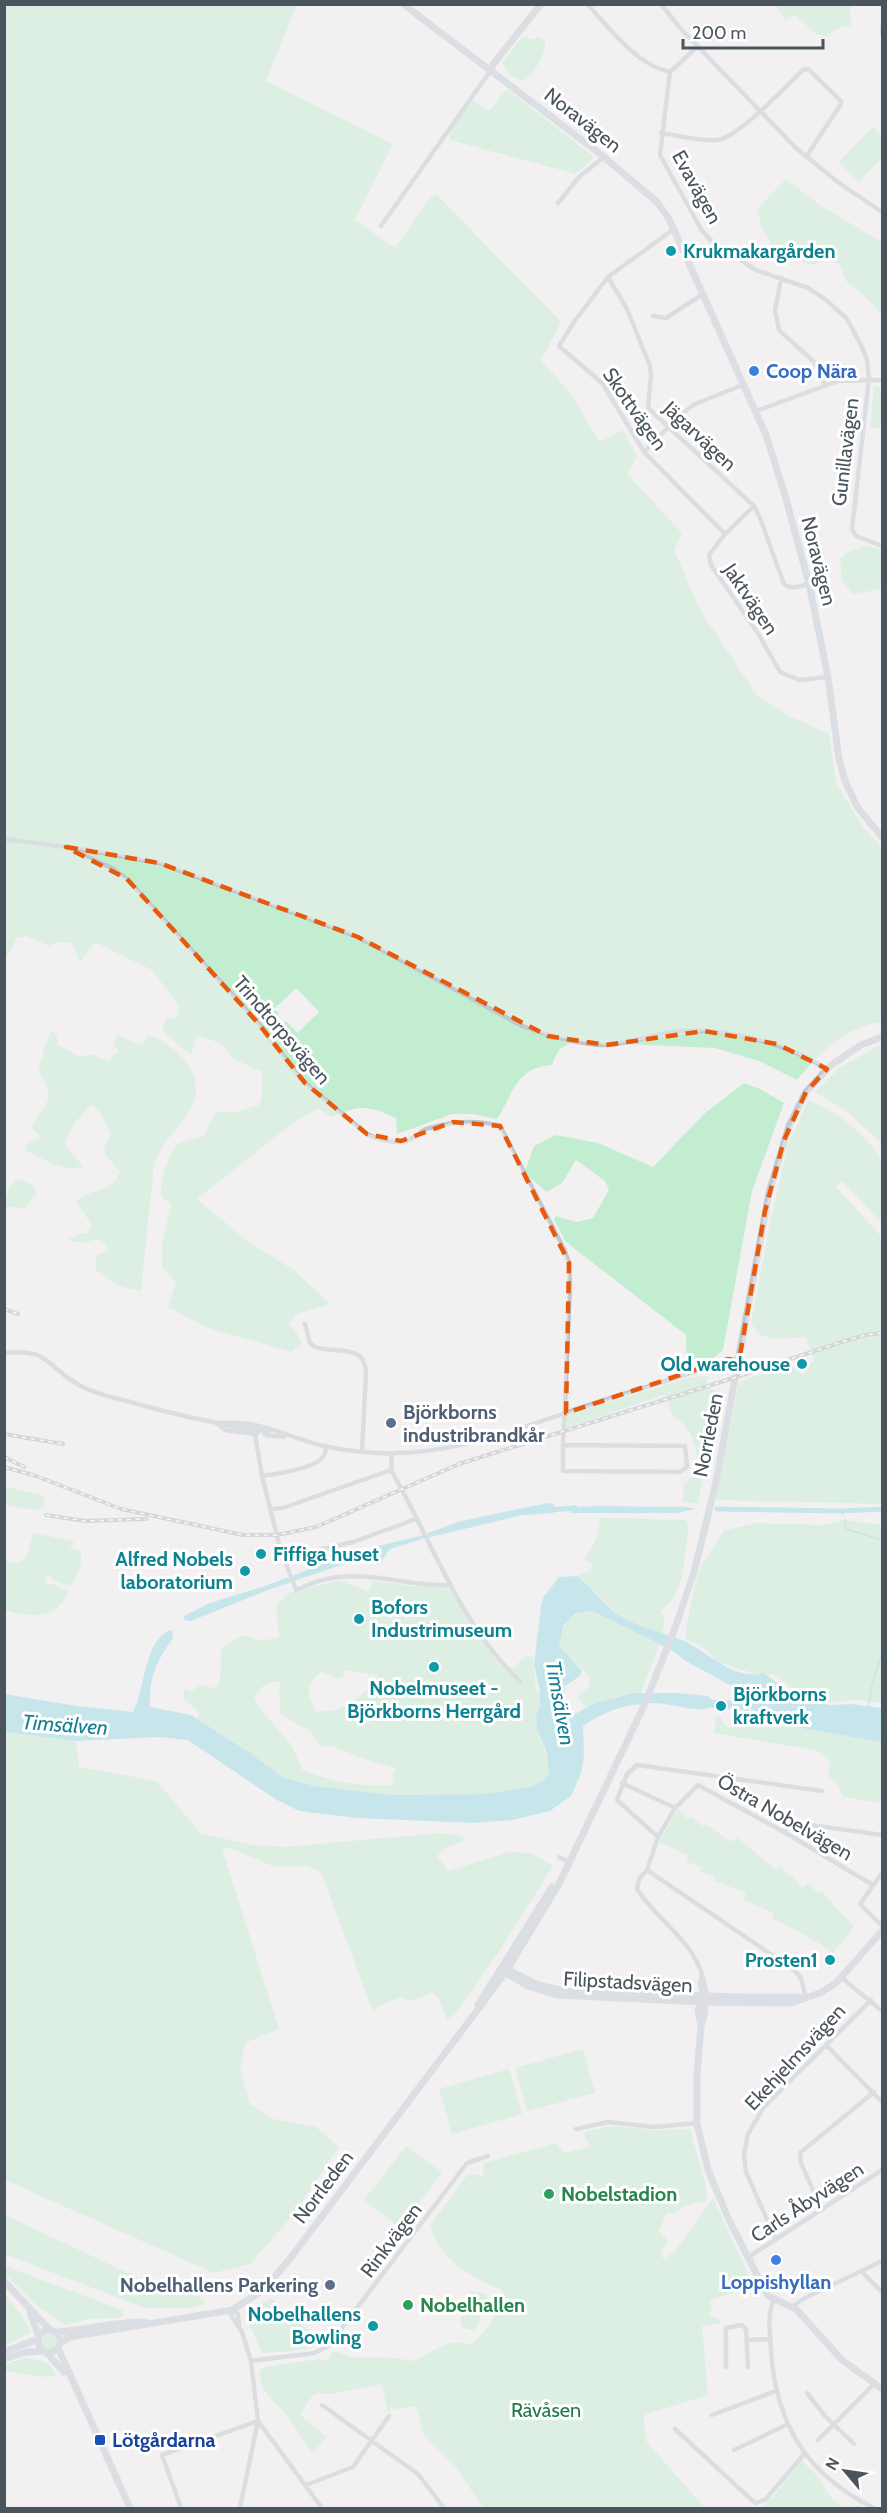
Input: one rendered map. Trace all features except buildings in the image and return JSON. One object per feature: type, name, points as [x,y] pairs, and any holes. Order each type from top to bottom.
[{"type":"street","name":"Noravägen","points":[[403,4],[604,157],[657,202],[674,229],[745,384],[785,495],[809,584],[828,677],[839,759],[845,781],[858,808],[882,837]]},
{"type":"street","points":[[381,226],[494,63],[541,4]]},
{"type":"street","points":[[587,4],[641,59],[655,69],[670,72],[698,46]]},
{"type":"street","points":[[661,4],[698,46],[806,157],[851,192],[882,211]]},
{"type":"street","points":[[882,27],[882,33]]},
{"type":"street","points":[[661,133],[720,139],[731,135],[803,70],[808,69],[840,101],[839,109],[806,157]]},
{"type":"street","name":"Evavägen","points":[[670,72],[660,155],[706,236],[756,270],[808,288],[843,314],[865,352],[869,378]]},
{"type":"street","points":[[558,203],[579,177],[604,157]]},
{"type":"street","name":"Skottvägen","points":[[674,229],[608,277],[568,329],[559,346],[603,384],[644,452],[725,534]]},
{"type":"street","name":"Jägarvägen","points":[[608,277],[627,309],[650,366],[648,408],[754,506],[784,584],[788,587],[809,584]]},
{"type":"street","points":[[781,278],[775,303],[776,323],[783,336],[814,362],[825,385]]},
{"type":"street","points":[[652,316],[666,318],[704,294]]},
{"type":"street","name":"Gunillavägen","points":[[869,378],[851,523],[856,536],[882,546]]},
{"type":"street","points":[[756,411],[825,385],[848,379],[882,380]]},
{"type":"street","points":[[644,452],[695,404],[745,384]]},
{"type":"street","name":"Jaktvägen","points":[[754,506],[725,534],[708,559],[725,588],[759,635],[780,672],[792,679],[828,677]]},
{"type":"street","name":"Trindtorpsvägen","points":[[4,839],[66,847],[105,864],[127,879],[258,1023],[305,1083],[367,1134],[401,1141],[413,1138],[424,1130],[453,1122],[501,1126],[569,1262],[566,1413],[563,1445],[563,1471],[680,1472],[687,1467],[686,1446],[563,1445]]},
{"type":"street","points":[[66,847],[159,863],[358,937],[522,1026],[548,1036],[606,1045],[677,1031],[704,1031],[777,1044],[801,1053],[827,1069]]},
{"type":"street","name":"Norrleden","points":[[59,2345],[70,2337],[232,2310],[262,2291],[283,2268],[474,2013],[559,1884],[650,1692],[694,1572],[710,1511],[765,1211],[780,1151],[803,1097],[827,1069],[861,1045],[882,1037]]},
{"type":"street","points":[[305,1324],[310,1343],[315,1347],[356,1352],[364,1360],[366,1372],[362,1452]]},
{"type":"street","points":[[4,1353],[21,1351],[34,1353],[48,1360],[74,1382],[91,1390],[217,1424],[286,1435],[362,1452],[392,1453],[458,1446],[712,1366],[727,1366],[739,1361]]},
{"type":"street","points":[[242,1428],[255,1434],[297,1438]]},
{"type":"street","points":[[255,1434],[262,1476],[289,1576],[296,1590],[329,1578],[348,1576],[433,1586],[451,1585]]},
{"type":"street","points":[[262,1476],[314,1463],[324,1455],[327,1446]]},
{"type":"street","points":[[392,1453],[391,1470],[451,1585],[493,1654],[520,1681]]},
{"type":"street","points":[[271,1509],[283,1508],[391,1470]]},
{"type":"street","points":[[284,1558],[353,1542],[416,1519]]},
{"type":"street","points":[[658,1837],[619,1804],[617,1795],[622,1783],[632,1768],[637,1765],[822,1791]]},
{"type":"street","points":[[698,1785],[701,1773]]},
{"type":"street","points":[[622,1783],[675,1808]]},
{"type":"street","name":"Östra Nobelvägen","points":[[702,1999],[706,1990],[694,1954],[637,1890],[639,1879],[647,1870],[658,1837],[675,1808],[698,1785],[784,1832],[873,1885]]},
{"type":"street","points":[[784,1832],[791,1822],[797,1822],[882,1835]]},
{"type":"street","points":[[559,1857],[568,1862]]},
{"type":"street","points":[[647,1870],[794,1970],[801,1978],[806,1998]]},
{"type":"street","points":[[882,1873],[860,1904],[882,1926]]},
{"type":"street","name":"Filipstadsvägen","points":[[504,1968],[538,1985],[557,1990],[791,2003],[827,1989],[842,1978],[882,1931]]},
{"type":"street","points":[[842,1978],[882,2011]]},
{"type":"street","points":[[702,1999],[698,2010],[701,2026],[697,2075],[697,2123],[708,2170],[747,2258],[766,2294],[793,2306],[842,2360],[882,2389]]},
{"type":"street","name":"Ekehjelmsvägen","points":[[776,2240],[746,2172],[744,2154],[748,2134],[764,2107],[871,2000]]},
{"type":"street","points":[[826,2045],[882,2102]]},
{"type":"street","points":[[822,2210],[801,2163],[800,2153],[874,2092]]},
{"type":"street","points":[[576,2129],[608,2122],[654,2127],[697,2123]]},
{"type":"street","name":"Rinkvägen","points":[[251,2361],[314,2353],[328,2346],[467,2163],[488,2156]]},
{"type":"street","name":"Carls Åbyvägen","points":[[747,2258],[882,2170]]},
{"type":"street","points":[[793,2306],[882,2261]]},
{"type":"street","points":[[861,2271],[882,2292]]},
{"type":"street","points":[[4,2281],[52,2332],[72,2382],[130,2508]]},
{"type":"street","points":[[774,2299],[770,2313],[776,2391],[788,2424],[814,2466],[834,2486],[874,2508]]},
{"type":"street","points":[[26,2304],[39,2338],[39,2346],[72,2382]]},
{"type":"street","points":[[232,2310],[238,2314],[239,2325],[251,2361],[258,2421],[240,2508]]},
{"type":"street","name":"Norrleden","points":[[52,2332],[71,2332],[110,2323],[159,2322]]},
{"type":"street","points":[[726,2367],[726,2328],[744,2326],[748,2367]]},
{"type":"street","points":[[4,2352],[52,2332]]},
{"type":"street","points":[[747,2340],[771,2338]]},
{"type":"street","points":[[4,2359],[26,2352],[52,2352],[59,2345]]},
{"type":"street","points":[[818,2440],[874,2383]]},
{"type":"street","points":[[712,2415],[776,2391]]},
{"type":"street","points":[[807,2393],[834,2425],[854,2444]]},
{"type":"street","points":[[322,2405],[371,2442],[391,2453],[422,2478],[444,2508]]},
{"type":"street","points":[[306,2486],[353,2467],[389,2416]]},
{"type":"street","points":[[258,2421],[320,2508]]},
{"type":"street","points":[[181,2508],[162,2455],[258,2421]]},
{"type":"street","points":[[734,2450],[788,2424]]},
{"type":"street","points":[[675,2429],[755,2504],[765,2500],[805,2453]]},
{"type":"highlighted area","points":[[66,847],[159,863],[358,937],[548,1036],[606,1045],[704,1031],[777,1044],[827,1069],[806,1092],[784,1140],[765,1211],[739,1361],[728,1359],[566,1413],[569,1263],[500,1126],[453,1122],[401,1141],[367,1134],[305,1083],[258,1023],[127,879]]},
{"type":"green space","points":[[5,5],[297,5],[266,81],[393,144],[355,220],[395,248],[431,196],[437,195],[561,322],[541,360],[572,395],[599,442],[623,430],[637,457],[627,474],[682,533],[674,550],[700,610],[756,694],[789,716],[829,734],[836,783],[864,828],[882,847],[882,1022],[857,1029],[834,1042],[797,1080],[759,1061],[715,1048],[578,1042],[561,1049],[552,1065],[530,1071],[523,1077],[512,1091],[497,1119],[472,1114],[452,1114],[397,1134],[396,1118],[364,1108],[357,1108],[332,1117],[318,1109],[294,1122],[197,1199],[247,1241],[294,1270],[330,1304],[296,1314],[289,1324],[297,1333],[301,1344],[292,1352],[208,1328],[168,1307],[176,1282],[162,1268],[162,1245],[171,1204],[161,1197],[161,1190],[170,1157],[177,1144],[204,1136],[214,1114],[221,1111],[233,1113],[259,1105],[262,1096],[262,1072],[232,1058],[222,1044],[201,1036],[195,1040],[192,1053],[187,1053],[162,1028],[168,1017],[176,1019],[179,1006],[152,970],[95,942],[80,963],[72,943],[57,942],[49,946],[27,936],[17,938],[5,960]],"holes":[[[296,988],[319,1012],[298,1033],[286,1021],[280,1026],[275,1021],[279,1013],[274,1009]]]},
{"type":"green space","points":[[777,5],[850,5],[851,26],[838,28],[825,36],[816,34],[795,15],[786,21],[777,9]]},
{"type":"green space","points":[[523,36],[533,40],[538,37],[545,40],[545,45],[539,63],[523,81],[511,76],[502,63]]},
{"type":"green space","points":[[507,89],[594,157],[576,174],[450,140],[449,133],[472,100],[489,111]]},
{"type":"green space","points":[[873,127],[882,136],[882,158],[859,182],[839,162]]},
{"type":"green space","points":[[786,179],[821,206],[882,242],[882,317],[870,301],[845,280],[840,264],[826,260],[812,265],[777,254],[762,228],[757,209]]},
{"type":"green space","points":[[874,387],[882,387],[882,429],[870,427]]},
{"type":"green space","points":[[864,546],[882,550],[882,589],[853,594],[842,580],[840,559],[846,553]]},
{"type":"green space","points":[[53,1030],[57,1037],[57,1044],[79,1057],[91,1054],[108,1061],[119,1051],[113,1044],[118,1035],[142,1046],[149,1035],[171,1047],[188,1064],[193,1074],[196,1086],[195,1098],[190,1110],[165,1143],[154,1165],[141,1291],[119,1286],[96,1270],[96,1256],[108,1251],[106,1244],[97,1239],[83,1243],[67,1240],[78,1234],[88,1233],[92,1225],[76,1202],[87,1194],[110,1185],[120,1172],[105,1151],[111,1134],[100,1112],[91,1105],[75,1123],[65,1144],[83,1167],[60,1166],[25,1150],[30,1141],[41,1138],[31,1127],[49,1099],[48,1090],[38,1069]]},
{"type":"green space","points":[[882,1044],[882,1144],[847,1111],[815,1092],[839,1068]]},
{"type":"green space","points":[[744,1083],[784,1103],[752,1191],[723,1350],[712,1359],[687,1367],[686,1335],[566,1242],[554,1220],[556,1216],[576,1222],[593,1218],[609,1190],[605,1181],[576,1160],[562,1183],[547,1192],[525,1171],[534,1146],[556,1135],[598,1143],[653,1167],[704,1114]]},
{"type":"green space","points":[[808,1100],[819,1104],[849,1124],[868,1141],[882,1160],[882,1223],[842,1181],[836,1187],[882,1237],[882,1504],[716,1500],[739,1382],[789,1365],[804,1375],[814,1359],[805,1337],[777,1339],[759,1335],[751,1323],[788,1145]]},
{"type":"green space","points":[[16,1180],[29,1183],[37,1193],[25,1208],[7,1207],[5,1203],[9,1187]]},
{"type":"green space","points":[[709,1376],[707,1383],[709,1388],[717,1391],[698,1504],[683,1502],[684,1483],[694,1472],[696,1464],[697,1456],[693,1439],[682,1423],[672,1414],[664,1395],[566,1428],[566,1415],[692,1377]]},
{"type":"green space","points":[[5,1487],[40,1494],[45,1498],[43,1507],[36,1510],[5,1505]]},
{"type":"green space","points":[[600,1518],[686,1520],[689,1528],[680,1584],[676,1594],[661,1611],[665,1620],[662,1634],[633,1624],[615,1612],[577,1576],[591,1570],[592,1563],[584,1559],[595,1540]]},
{"type":"green space","points":[[845,1520],[882,1525],[882,1703],[861,1700],[827,1702],[801,1695],[773,1674],[758,1675],[716,1661],[701,1645],[685,1640],[697,1576],[703,1562],[724,1531],[755,1523],[823,1525]]},
{"type":"green space","points":[[34,1533],[75,1542],[69,1547],[81,1551],[78,1575],[70,1586],[53,1580],[51,1576],[45,1577],[46,1584],[54,1584],[68,1591],[58,1607],[50,1612],[32,1615],[14,1613],[5,1610],[5,1563],[6,1561],[19,1562],[26,1557]]},
{"type":"green space","points":[[340,1580],[369,1592],[373,1581],[448,1587],[475,1632],[502,1667],[514,1667],[525,1657],[533,1656],[536,1690],[540,1692],[538,1732],[548,1761],[549,1774],[541,1782],[531,1787],[485,1794],[392,1795],[314,1786],[282,1777],[253,1755],[197,1719],[199,1712],[183,1698],[184,1689],[191,1692],[198,1685],[215,1688],[220,1683],[221,1649],[231,1641],[245,1635],[261,1641],[279,1637],[276,1606],[289,1593]],"holes":[[[344,1670],[378,1675],[366,1691],[352,1703],[335,1710],[316,1711],[309,1695],[313,1680],[322,1672],[336,1679],[343,1677]],[[276,1681],[281,1683],[279,1693],[281,1715],[309,1730],[322,1747],[332,1746],[367,1760],[396,1768],[393,1774],[393,1782],[396,1784],[349,1783],[324,1778],[302,1770],[292,1746],[254,1698],[264,1685]]]},
{"type":"green space","points":[[587,1611],[607,1616],[659,1645],[641,1693],[618,1696],[586,1708],[577,1698],[589,1686],[590,1678],[559,1645],[562,1633],[570,1619]]},
{"type":"green space","points":[[745,1706],[767,1718],[789,1726],[882,1742],[882,1803],[843,1797],[838,1784],[828,1776],[830,1761],[818,1751],[714,1733],[716,1716],[721,1717],[724,1725],[730,1728],[742,1723],[743,1716],[738,1710]]},
{"type":"green space","points":[[4,1732],[76,1741],[79,1767],[157,1781],[200,1833],[253,1845],[284,1847],[440,1833],[464,1838],[463,1841],[447,1847],[437,1856],[448,1871],[510,1852],[532,1853],[553,1866],[496,1956],[456,2013],[447,2020],[438,1998],[432,1992],[411,2001],[402,1997],[378,2006],[373,2012],[321,1872],[307,1866],[275,1867],[229,1848],[222,1849],[279,2029],[245,2043],[240,2069],[250,2104],[273,2119],[316,2127],[339,2147],[293,2215],[250,2264],[214,2273],[5,2180]]},
{"type":"green space","points":[[678,1809],[688,1819],[691,1816],[703,1827],[706,1824],[731,1842],[737,1837],[776,1870],[780,1867],[790,1877],[792,1876],[802,1888],[808,1883],[818,1893],[821,1891],[854,1927],[833,1953],[821,1944],[772,1918],[773,1913],[744,1900],[746,1893],[714,1881],[714,1876],[700,1872],[701,1866],[686,1862],[688,1855],[659,1842]]},
{"type":"green space","points":[[583,2049],[595,2093],[527,2111],[515,2068]]},
{"type":"green space","points":[[509,2069],[522,2114],[452,2134],[439,2089]]},
{"type":"green space","name":"Rävåsen","points":[[611,2126],[653,2130],[690,2129],[704,2177],[707,2202],[690,2205],[675,2214],[667,2213],[659,2231],[668,2241],[661,2251],[661,2256],[665,2259],[675,2251],[713,2198],[754,2287],[710,2300],[712,2312],[709,2316],[719,2319],[721,2323],[702,2326],[708,2395],[644,2415],[646,2441],[705,2508],[483,2508],[455,2466],[424,2435],[416,2406],[395,2410],[391,2407],[388,2413],[382,2384],[330,2394],[317,2393],[310,2399],[300,2415],[327,2437],[312,2453],[290,2420],[264,2388],[260,2371],[265,2367],[319,2359],[327,2361],[334,2351],[352,2357],[389,2357],[413,2361],[446,2344],[457,2342],[472,2345],[491,2323],[503,2291],[468,2273],[449,2258],[441,2249],[430,2225],[467,2175],[476,2174],[483,2178],[484,2163],[556,2143],[565,2153],[591,2146],[585,2138],[585,2132]]},
{"type":"green space","points":[[406,2146],[442,2173],[400,2228],[364,2200]]},
{"type":"green space","points":[[5,2215],[145,2281],[200,2297],[206,2303],[193,2308],[144,2308],[5,2254]]},
{"type":"green space","points":[[5,2266],[122,2310],[124,2315],[120,2318],[88,2319],[66,2325],[37,2306],[5,2274]]},
{"type":"green space","points":[[471,2291],[485,2294],[487,2298],[475,2331],[463,2328],[460,2323]]},
{"type":"green space","points":[[5,2294],[24,2319],[31,2333],[5,2345]]},
{"type":"green space","points":[[272,2299],[291,2318],[315,2334],[320,2346],[262,2353],[248,2321],[257,2307]]},
{"type":"green space","points":[[49,2334],[54,2336],[56,2341],[54,2346],[49,2348],[44,2346],[42,2341],[44,2336]]},
{"type":"green space","points":[[24,2358],[39,2360],[47,2364],[56,2375],[46,2377],[5,2372],[5,2364]]},
{"type":"green space","points":[[801,2460],[818,2477],[831,2498],[846,2508],[761,2508],[779,2490]]},
{"type":"green space","points":[[857,2505],[865,2508],[846,2508]]},
{"type":"water","points":[[548,1503],[554,1504],[554,1513],[523,1515],[422,1539],[390,1549],[379,1565],[362,1559],[350,1562],[268,1590],[191,1621],[184,1620],[184,1616],[210,1603],[268,1585],[357,1551],[420,1536],[461,1521]]},
{"type":"water","points":[[571,1507],[696,1509],[677,1513],[570,1513]]},
{"type":"water","name":"Timsälven","points":[[577,1576],[612,1610],[624,1618],[688,1643],[730,1669],[741,1673],[764,1673],[792,1694],[811,1701],[829,1705],[851,1704],[882,1708],[882,1742],[789,1726],[755,1713],[749,1706],[738,1710],[729,1708],[729,1704],[742,1699],[737,1689],[686,1661],[671,1650],[597,1613],[587,1611],[575,1614],[564,1625],[559,1645],[582,1671],[580,1676],[565,1686],[567,1714],[573,1715],[596,1703],[633,1693],[708,1696],[711,1698],[711,1707],[690,1709],[659,1703],[632,1705],[607,1712],[591,1721],[583,1726],[584,1756],[581,1773],[571,1796],[550,1811],[512,1820],[474,1823],[358,1818],[299,1811],[275,1799],[188,1740],[159,1737],[76,1741],[5,1732],[4,1694],[133,1712],[146,1666],[156,1643],[172,1630],[173,1639],[162,1654],[152,1679],[150,1707],[191,1715],[253,1755],[282,1777],[314,1786],[392,1795],[484,1794],[531,1787],[541,1782],[549,1774],[547,1753],[537,1729],[536,1716],[540,1707],[540,1692],[534,1664],[541,1607],[543,1598],[559,1577]]},
{"type":"waterway","points":[[549,1510],[576,1508]]},
{"type":"waterway","points":[[717,1509],[842,1511],[882,1509]]},
{"type":"waterway","points":[[842,1511],[843,1515]]},
{"type":"waterway","points":[[845,1520],[846,1529],[882,1540]]},
{"type":"waterway","points":[[868,1708],[872,1684],[882,1653]]},
{"type":"waterway","points":[[703,1703],[728,1705],[740,1703]]},
{"type":"railway","points":[[4,1309],[18,1314]]},
{"type":"railway","points":[[4,1467],[36,1476],[121,1509],[243,1535],[277,1535],[316,1527],[459,1464],[845,1341],[882,1333]]},
{"type":"railway","points":[[4,1434],[63,1444]]},
{"type":"railway","points":[[4,1457],[24,1467]]},
{"type":"railway","points":[[46,1515],[85,1521],[146,1519]]},
{"type":"place","name":"Krukmakargården","points":[[671,251]]},
{"type":"place","name":"Coop Nära","points":[[754,371]]},
{"type":"place","name":"Old warehouse","points":[[802,1364]]},
{"type":"place","name":"Björkborns industribrandkår","points":[[391,1423]]},
{"type":"place","name":"Fiffiga huset","points":[[261,1554]]},
{"type":"place","name":"Alfred Nobels laboratorium","points":[[245,1571]]},
{"type":"place","name":"Bofors Industrimuseum","points":[[359,1619]]},
{"type":"place","name":"Nobelmuseet - Björkborns Herrgård","points":[[434,1667]]},
{"type":"place","name":"Björkborns kraftverk","points":[[721,1706]]},
{"type":"place","name":"Prosten1","points":[[830,1960]]},
{"type":"place","name":"Nobelstadion","points":[[549,2194]]},
{"type":"place","name":"Loppishyllan","points":[[776,2260]]},
{"type":"place","name":"Nobelhallens Parkering","points":[[330,2285]]},
{"type":"place","name":"Nobelhallen","points":[[408,2305]]},
{"type":"place","name":"Nobelhallens Bowling","points":[[373,2326]]},
{"type":"place","name":"Lötgårdarna","points":[[100,2440]]}]
